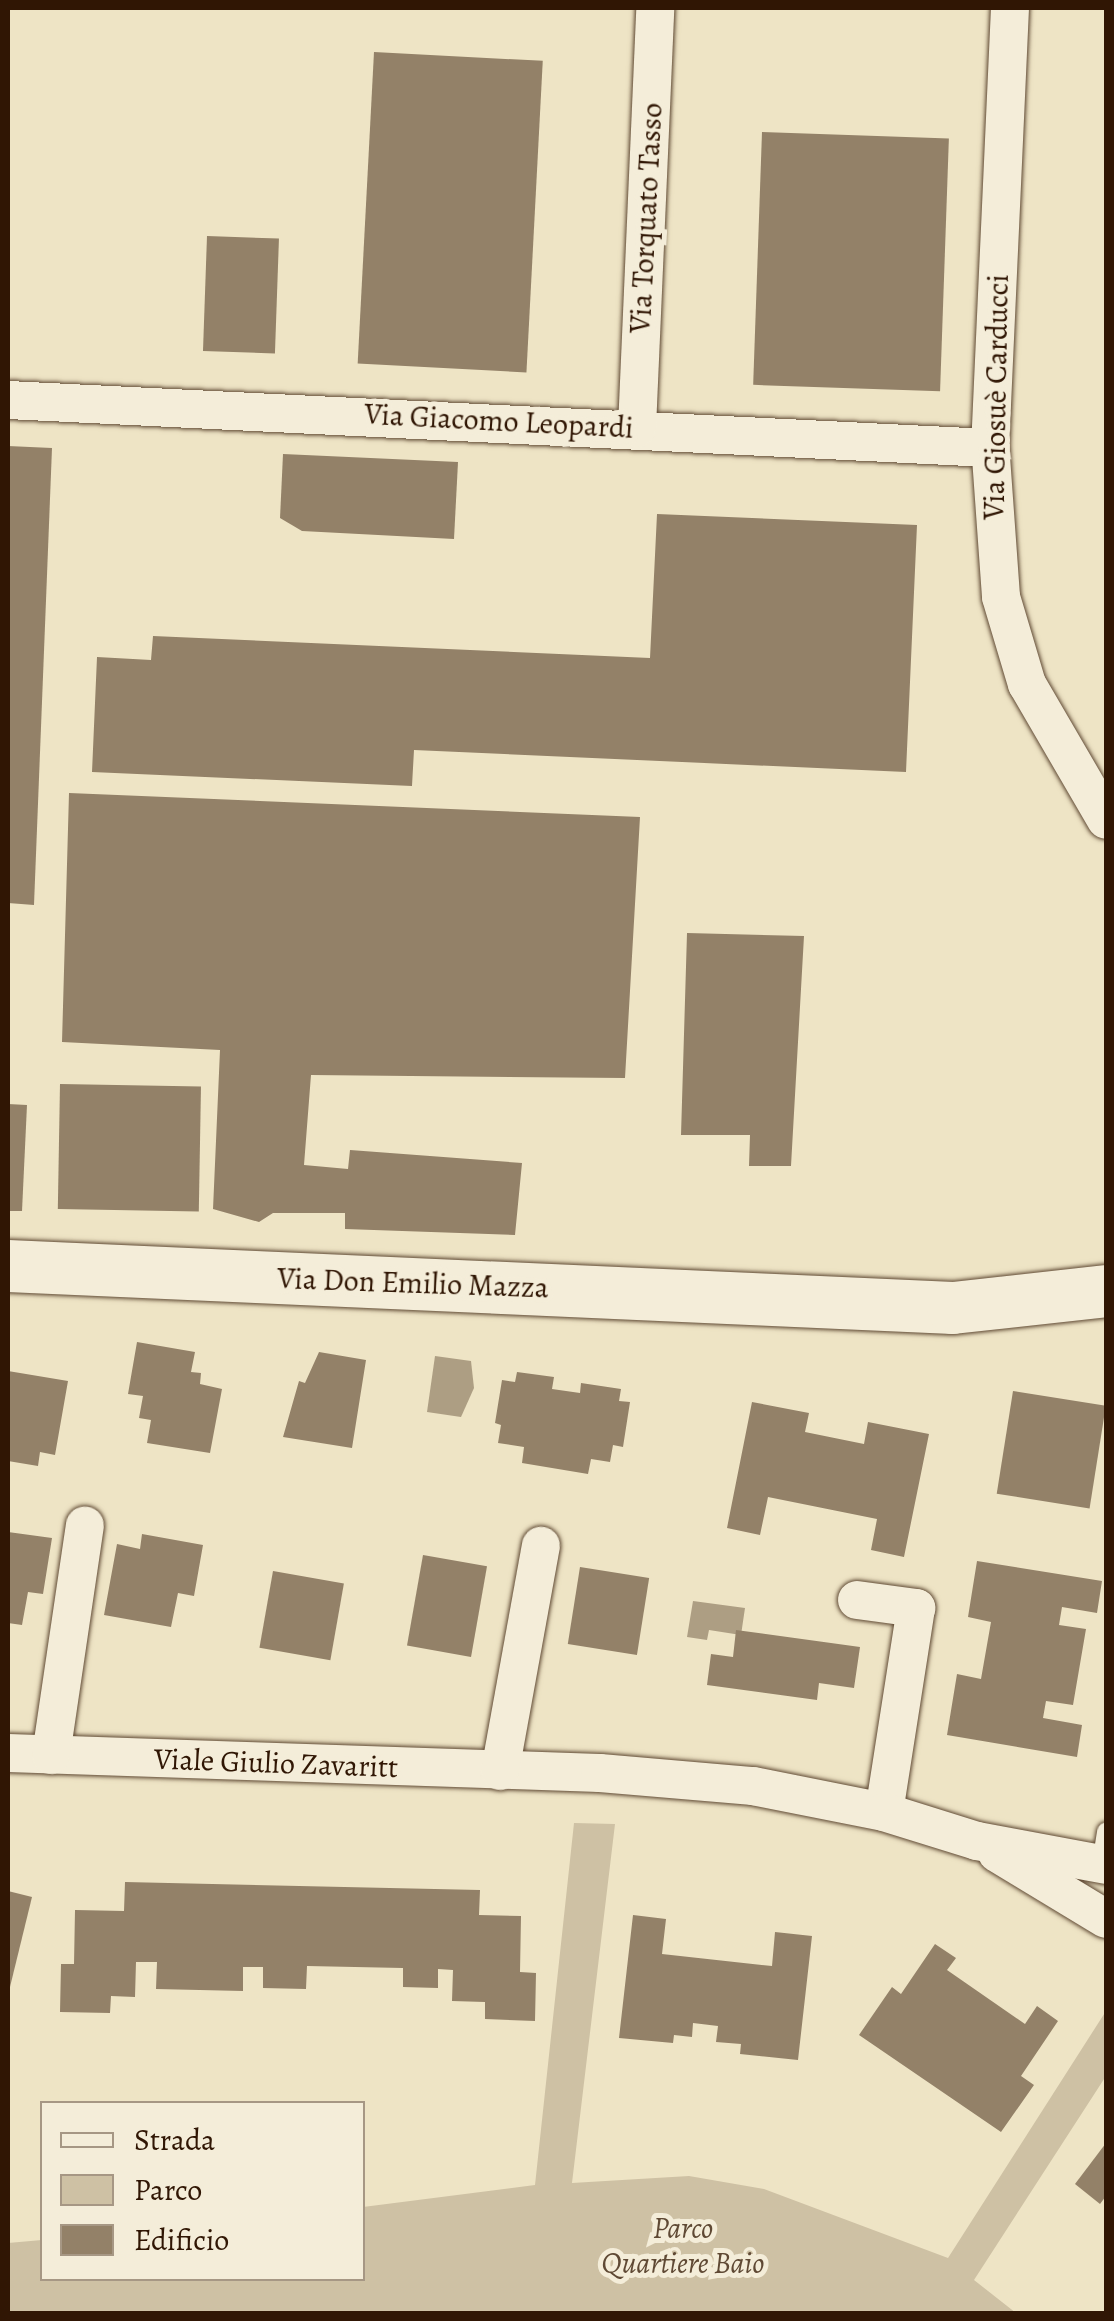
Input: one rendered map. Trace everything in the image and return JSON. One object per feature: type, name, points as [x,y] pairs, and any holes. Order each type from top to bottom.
[{"type":"street","name":"Via Torquato Tasso","points":[[637,428],[656,8]]},
{"type":"street","name":"Via Giosuè Carducci","points":[[1010,8],[990,448],[1001,597],[1027,684],[1106,820]]},
{"type":"street","name":"Via Giacomo Leopardi","points":[[8,400],[990,448]]},
{"type":"street","name":"Via Don Emilio Mazza","points":[[818,1299],[1106,1257]]},
{"type":"street","name":"Via Don Emilio Mazza","points":[[8,1266],[818,1299],[952,1308],[1106,1292]]},
{"type":"street","points":[[50,1755],[86,1525]]},
{"type":"street","points":[[500,1771],[541,1546]]},
{"type":"street","points":[[857,1600],[916,1608],[884,1812]]},
{"type":"street","name":"Viale Giulio Zavaritt","points":[[8,1753],[500,1771],[753,1786],[884,1812],[977,1842],[1105,1853]]},
{"type":"street","name":"Viale Giulio Zavaritt","points":[[977,1842],[1106,1920]]},
{"type":"green space","name":"Parco Quartiere Baio","points":[[574,1823],[615,1824],[572,2183],[689,2176],[764,2189],[948,2258],[1106,2011],[1106,2076],[974,2280],[1016,2313],[8,2313],[8,2243],[40,2240],[40,2281],[365,2281],[365,2207],[535,2185]]},
{"type":"shaded area","points":[[435,1356],[471,1361],[474,1388],[461,1417],[427,1412]]},
{"type":"shaded area","points":[[693,1601],[745,1608],[741,1635],[709,1630],[707,1640],[687,1637]]},
{"type":"building","points":[[374,52],[543,61],[526,372],[358,364]]},
{"type":"building","points":[[762,132],[949,139],[940,391],[753,385]]},
{"type":"building","points":[[207,236],[279,239],[275,353],[203,351]]},
{"type":"building","points":[[8,446],[52,448],[34,905],[8,903]]},
{"type":"building","points":[[283,454],[458,462],[454,539],[302,531],[280,518]]},
{"type":"building","points":[[657,514],[917,525],[906,772],[414,750],[412,786],[92,772],[97,657],[151,660],[153,636],[650,658]]},
{"type":"building","points":[[69,793],[640,817],[625,1078],[311,1075],[304,1165],[348,1169],[350,1150],[522,1163],[515,1235],[345,1229],[345,1213],[273,1213],[259,1222],[213,1209],[220,1050],[62,1042]]},
{"type":"building","points":[[687,933],[804,936],[791,1166],[749,1166],[750,1135],[681,1135]]},
{"type":"building","points":[[60,1084],[201,1086],[199,1211],[58,1209]]},
{"type":"building","points":[[8,1104],[27,1105],[22,1211],[8,1211]]},
{"type":"building","points":[[137,1342],[195,1352],[191,1372],[201,1373],[200,1384],[222,1389],[210,1453],[147,1443],[151,1420],[139,1418],[143,1396],[128,1394]]},
{"type":"building","points":[[319,1352],[366,1360],[352,1448],[283,1437],[299,1381],[305,1383]]},
{"type":"building","points":[[8,1371],[68,1381],[55,1455],[40,1452],[38,1466],[8,1461]]},
{"type":"building","points":[[517,1372],[554,1377],[552,1389],[580,1393],[581,1383],[621,1389],[619,1401],[630,1402],[623,1447],[613,1445],[610,1462],[591,1459],[588,1474],[522,1463],[524,1447],[498,1443],[501,1425],[495,1423],[502,1380],[515,1382]]},
{"type":"building","points":[[1013,1391],[1106,1406],[1090,1508],[997,1494]]},
{"type":"building","points":[[752,1402],[809,1413],[805,1432],[864,1444],[868,1422],[929,1434],[904,1557],[871,1550],[877,1519],[768,1497],[760,1535],[727,1528]]},
{"type":"building","points":[[8,1532],[52,1538],[43,1594],[28,1592],[22,1625],[8,1623]]},
{"type":"building","points":[[142,1534],[203,1545],[194,1596],[178,1593],[171,1627],[104,1615],[117,1544],[140,1549]]},
{"type":"building","points":[[423,1555],[487,1566],[471,1657],[407,1646]]},
{"type":"building","points":[[977,1561],[1102,1581],[1097,1613],[1062,1607],[1059,1625],[1086,1629],[1073,1705],[1046,1701],[1043,1718],[1082,1725],[1077,1757],[947,1735],[957,1674],[981,1679],[991,1622],[968,1617]]},
{"type":"building","points":[[580,1567],[649,1578],[637,1655],[568,1644]]},
{"type":"building","points":[[273,1571],[344,1584],[330,1660],[259,1648]]},
{"type":"building","points":[[736,1630],[860,1647],[854,1688],[819,1683],[817,1700],[707,1685],[711,1654],[733,1657]]},
{"type":"building","points":[[125,1882],[480,1890],[479,1915],[521,1916],[520,1972],[536,1973],[535,2021],[485,2019],[485,2002],[452,2001],[453,1970],[438,1969],[438,1988],[403,1987],[403,1968],[307,1966],[306,1989],[263,1988],[263,1967],[243,1967],[243,1991],[156,1989],[157,1962],[136,1962],[135,1997],[111,1996],[110,2013],[60,2012],[61,1964],[74,1964],[75,1910],[124,1911]]},
{"type":"building","points":[[8,1891],[32,1897],[9,1991],[8,1991]]},
{"type":"building","points":[[633,1915],[666,1919],[662,1954],[772,1966],[775,1932],[812,1936],[798,2060],[740,2054],[741,2044],[716,2042],[718,2026],[693,2023],[692,2037],[674,2035],[673,2043],[619,2038]]},
{"type":"building","points":[[935,1944],[956,1958],[947,1970],[1025,2024],[1037,2006],[1058,2021],[1021,2076],[1034,2085],[1001,2132],[859,2035],[892,1987],[901,1994]]},
{"type":"building","points":[[1106,2143],[1106,2196],[1100,2204],[1075,2184]]}]
